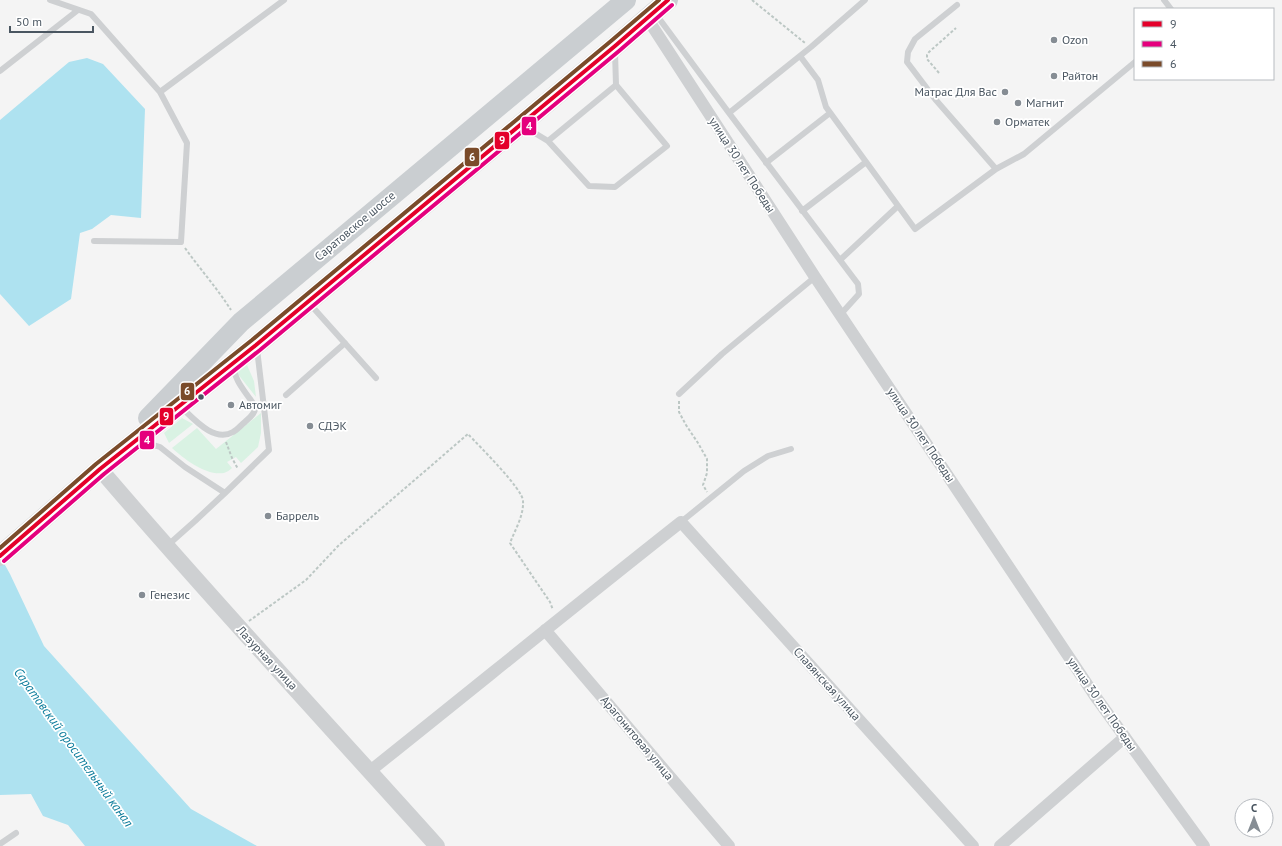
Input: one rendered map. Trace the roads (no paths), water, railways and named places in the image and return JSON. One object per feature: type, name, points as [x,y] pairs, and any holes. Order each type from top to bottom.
[{"type":"main road","name":"Саратовское шоссе","points":[[100,469],[137,440],[176,399],[241,322],[626,0]]},
{"type":"main road","name":"Саратовское шоссе","points":[[0,556],[100,469],[176,399],[234,362],[256,345],[656,10]]},
{"type":"street","name":"улица 30 лет Победы","points":[[656,10],[815,277],[1091,689],[1204,846]]},
{"type":"street","name":"Лазурная улица","points":[[100,469],[239,628],[370,771],[436,846]]},
{"type":"street","points":[[370,771],[556,620],[681,522]]},
{"type":"street","name":"Славянская улица","points":[[681,522],[973,846]]},
{"type":"street","name":"Арагонитовая улица","points":[[545,630],[729,846]]},
{"type":"street","points":[[1000,846],[1125,737]]},
{"type":"lane","points":[[50,0],[91,14],[160,92],[187,143],[181,242],[94,241]]},
{"type":"lane","points":[[160,92],[284,0]]},
{"type":"lane","points":[[729,112],[811,47],[865,0]]},
{"type":"lane","points":[[1164,0],[1170,8]]},
{"type":"lane","points":[[957,5],[915,39],[908,52],[907,62],[935,99],[996,169]]},
{"type":"lane","points":[[0,71],[78,10]]},
{"type":"lane","points":[[656,10],[766,163],[858,284],[859,294],[840,315]]},
{"type":"lane","points":[[520,125],[548,141],[589,186],[615,187],[667,146],[616,85],[614,46]]},
{"type":"lane","points":[[800,56],[818,80],[826,107],[915,229],[996,169],[1024,154],[1134,63]]},
{"type":"lane","points":[[548,141],[616,85]]},
{"type":"lane","points":[[766,163],[830,113]]},
{"type":"lane","points":[[802,211],[866,162]]},
{"type":"lane","points":[[840,260],[898,206]]},
{"type":"lane","points":[[679,394],[722,354],[815,277]]},
{"type":"lane","points":[[308,302],[376,378]]},
{"type":"lane","points":[[286,395],[345,343]]},
{"type":"lane","points":[[166,546],[195,521],[269,450],[256,345]]},
{"type":"lane","points":[[176,399],[202,426],[208,430],[225,435],[234,432],[255,411],[255,406],[240,385],[235,374],[234,362]]},
{"type":"lane","points":[[137,440],[160,447],[224,493]]},
{"type":"lane","points":[[681,522],[750,467],[768,456],[791,449]]},
{"type":"lane","points":[[0,844],[16,833]]},
{"type":"water","points":[[87,58],[103,64],[145,109],[141,218],[111,215],[92,229],[80,233],[71,299],[29,326],[0,294],[0,120],[69,62]]},
{"type":"water","name":"Саратовский оросительный канал","points":[[0,556],[44,646],[191,809],[257,846],[85,846],[68,825],[43,816],[31,794],[0,795]]},
{"type":"place","name":"Ozon","points":[[1054,40]]},
{"type":"place","name":"Райтон","points":[[1054,76]]},
{"type":"place","name":"Матрас Для Вас","points":[[1005,92]]},
{"type":"place","name":"Магнит","points":[[1018,103]]},
{"type":"place","name":"Орматек","points":[[997,122]]},
{"type":"place","name":"Автомиг","points":[[231,405]]},
{"type":"place","name":"СДЭК","points":[[310,426]]},
{"type":"place","name":"Баррель","points":[[268,516]]},
{"type":"place","name":"Генезис","points":[[142,595]]}]
